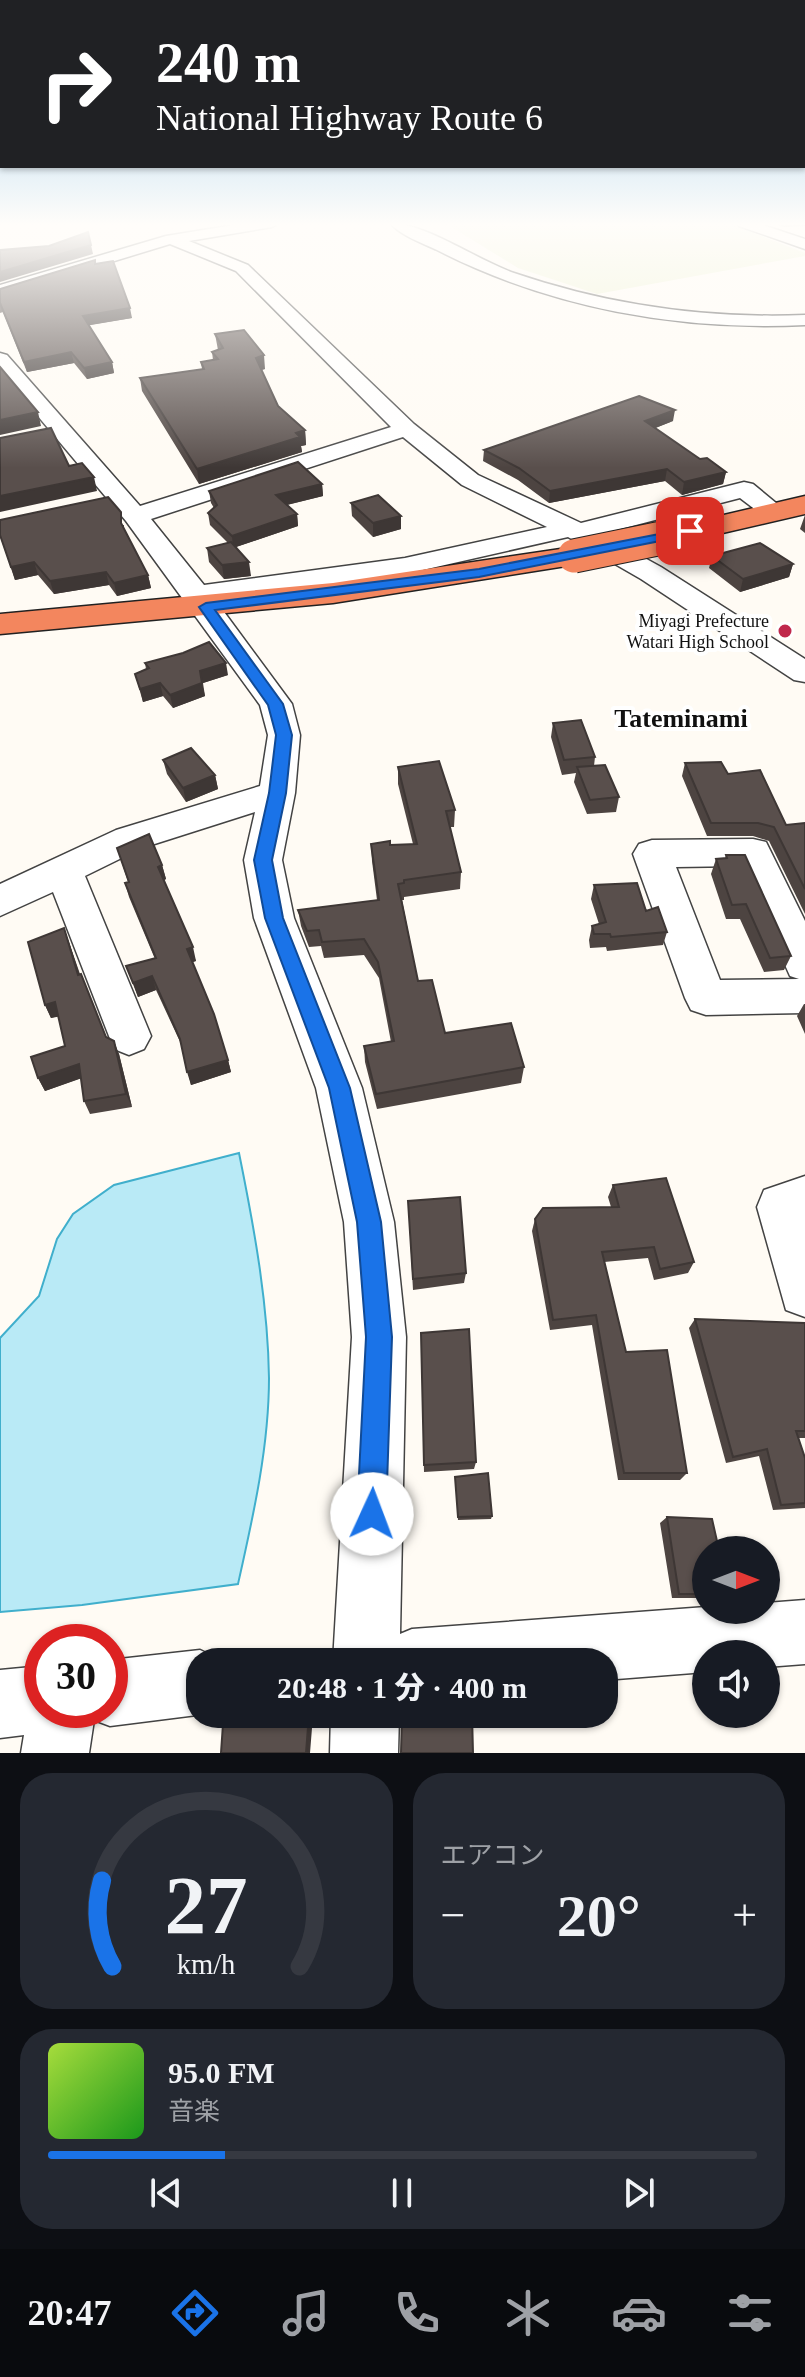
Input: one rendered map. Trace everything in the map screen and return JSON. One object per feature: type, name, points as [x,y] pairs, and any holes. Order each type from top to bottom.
[{"type":"highway","points":[[0,624],[201,601],[347,591],[574,539],[662,538],[805,505]]},
{"type":"street","points":[[279,305],[406,429],[470,480],[574,539],[651,573],[805,673]]},
{"type":"street","points":[[619,305],[735,321],[805,320]]},
{"type":"street","points":[[735,321],[801,340]]},
{"type":"street","points":[[0,359],[23,397],[65,431],[128,506],[276,704],[284,735],[277,793],[263,860],[274,918],[339,1088],[369,1222],[379,1337],[367,1648]]},
{"type":"street","points":[[90,503],[128,506],[406,429]]},
{"type":"street","points":[[39,437],[65,431]]},
{"type":"street","points":[[574,539],[744,489],[774,512]]},
{"type":"street","points":[[0,901],[129,839],[277,793]]},
{"type":"street","points":[[805,964],[753,852],[652,854],[706,998],[805,996]]},
{"type":"street","points":[[63,869],[129,1036]]},
{"type":"street","points":[[805,1200],[782,1207],[805,1291]]},
{"type":"street","points":[[595,1648],[805,1632]]},
{"type":"street","points":[[128,1691],[186,1685]]},
{"type":"street","points":[[0,1704],[24,1702]]},
{"type":"street","points":[[55,1753],[59,1728]]},
{"type":"street","points":[[364,1753],[365,1728]]},
{"type":"water","points":[[239,1153],[263,1293],[269,1378],[263,1456],[238,1584],[82,1605],[0,1612],[0,1338],[39,1296],[57,1239],[73,1214],[114,1185]]},
{"type":"building","points":[[1,305],[129,305],[130,308],[83,316],[112,362],[84,368],[71,352],[24,362]]},
{"type":"building","points":[[244,330],[264,355],[256,358],[278,406],[305,430],[296,433],[300,437],[197,469],[140,378],[204,369],[201,362],[218,359],[212,352],[223,348],[215,334]]},
{"type":"building","points":[[0,367],[38,412],[0,420]]},
{"type":"building","points":[[639,396],[675,410],[645,421],[700,459],[707,458],[726,472],[684,482],[667,469],[550,491],[519,468],[484,450]]},
{"type":"building","points":[[51,428],[69,466],[82,463],[94,477],[0,496],[0,438]]},
{"type":"building","points":[[298,462],[322,484],[276,495],[297,514],[232,536],[208,513],[217,505],[209,491]]},
{"type":"building","points":[[378,495],[401,516],[373,523],[351,503]]},
{"type":"building","points":[[108,497],[121,512],[121,523],[148,575],[114,583],[106,572],[50,581],[34,562],[11,567],[0,535],[0,520]]},
{"type":"building","points":[[231,542],[249,562],[222,565],[207,548]]},
{"type":"building","points":[[760,543],[793,564],[743,579],[712,556]]},
{"type":"building","points":[[209,642],[226,663],[200,671],[202,683],[170,695],[160,683],[140,689],[135,674],[149,668],[145,663]]},
{"type":"building","points":[[581,720],[595,757],[564,760],[553,723]]},
{"type":"building","points":[[191,748],[215,775],[183,788],[163,760]]},
{"type":"building","points":[[439,761],[455,810],[446,811],[461,872],[404,880],[404,883],[398,884],[418,981],[432,980],[445,1033],[511,1023],[524,1067],[376,1094],[364,1046],[394,1041],[378,962],[364,939],[322,942],[319,930],[307,931],[298,910],[379,900],[371,844],[390,841],[390,845],[417,844],[398,767]]},
{"type":"building","points":[[721,762],[728,774],[760,770],[786,825],[805,823],[805,889],[774,827],[758,823],[711,823],[685,763]]},
{"type":"building","points":[[605,765],[619,797],[590,800],[577,767]]},
{"type":"building","points":[[149,834],[162,865],[158,867],[193,947],[187,949],[214,1014],[228,1060],[187,1072],[180,1039],[152,976],[133,983],[126,966],[156,958],[125,883],[129,882],[117,848]]},
{"type":"building","points":[[726,855],[745,855],[791,956],[770,958],[746,904],[732,905],[716,859],[727,858]]},
{"type":"building","points":[[637,883],[646,911],[658,907],[667,932],[611,937],[610,934],[594,934],[592,926],[606,922],[594,885]]},
{"type":"building","points":[[64,928],[78,975],[81,974],[106,1037],[114,1041],[126,1094],[84,1101],[79,1064],[38,1078],[31,1057],[65,1046],[55,1002],[45,1005],[28,942]]},
{"type":"building","points":[[666,1178],[694,1262],[660,1269],[654,1247],[602,1252],[626,1352],[667,1350],[687,1473],[624,1473],[596,1315],[553,1320],[535,1219],[543,1208],[619,1207],[613,1185]]},
{"type":"building","points":[[460,1197],[466,1273],[413,1279],[408,1201]]},
{"type":"building","points":[[695,1319],[805,1323],[805,1431],[796,1431],[805,1458],[805,1503],[781,1505],[767,1449],[733,1457]]},
{"type":"building","points":[[469,1329],[476,1462],[424,1465],[421,1333]]},
{"type":"building","points":[[488,1473],[492,1516],[458,1517],[455,1477]]},
{"type":"building","points":[[667,1517],[712,1519],[716,1536],[692,1536],[692,1594],[679,1594]]},
{"type":"building","points":[[223,1728],[308,1728],[306,1753],[221,1753]]},
{"type":"building","points":[[402,1728],[472,1728],[473,1753],[401,1753]]},
{"type":"place","name":"Miyagi Prefecture Watari High School","points":[[785,631]]},
{"type":"district","name":"Tateminami","points":[[681,718]]},
{"type":"route","points":[[372,1514],[379,1337],[369,1222],[339,1088],[274,918],[263,860],[277,793],[284,735],[276,704],[206,607],[479,573],[690,531]]}]
